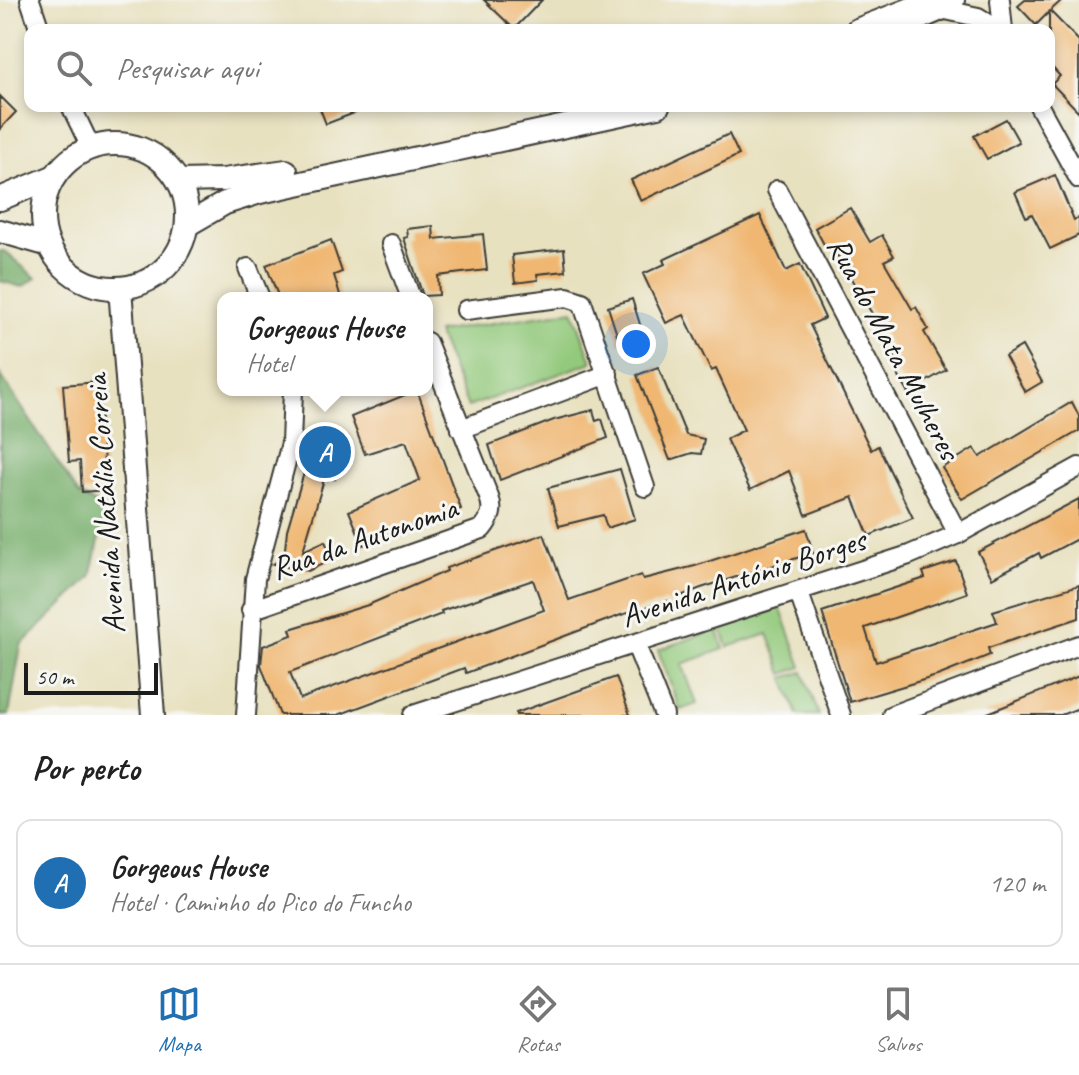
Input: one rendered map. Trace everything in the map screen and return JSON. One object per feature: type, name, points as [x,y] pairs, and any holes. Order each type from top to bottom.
[{"type":"street","points":[[30,0],[38,24]]},
{"type":"street","points":[[1000,0],[1000,24]]},
{"type":"street","points":[[901,24],[940,3]]},
{"type":"street","points":[[875,24],[940,3],[990,24]]},
{"type":"street","points":[[74,112],[91,148]]},
{"type":"street","points":[[179,181],[260,177],[572,112]]},
{"type":"street","points":[[187,225],[225,203],[260,192],[630,112]]},
{"type":"street","points":[[1042,112],[1079,179]]},
{"type":"street","points":[[131,146],[159,159],[179,181],[186,202],[187,225],[176,256],[165,269],[136,286],[120,288],[85,282],[58,260],[49,245],[43,222],[45,198],[55,176],[65,164],[91,148],[131,146]]},
{"type":"street","points":[[0,199],[55,176]]},
{"type":"street","name":"Rua do Mata Mulheres","points":[[777,190],[958,534]]},
{"type":"street","points":[[0,231],[49,245]]},
{"type":"street","points":[[391,244],[409,292]]},
{"type":"street","points":[[248,268],[258,292]]},
{"type":"street","name":"Avenida Natália Correia","points":[[120,288],[153,715]]},
{"type":"street","points":[[466,310],[575,298],[582,302],[645,487]]},
{"type":"street","points":[[433,363],[461,429],[608,374]]},
{"type":"street","points":[[246,715],[255,579],[291,443],[293,396]]},
{"type":"street","name":"Rua da Autonomia","points":[[251,610],[482,529],[491,516],[489,497],[461,429]]},
{"type":"street","name":"Avenida António Borges","points":[[413,715],[799,593],[958,534],[1079,467]]},
{"type":"street","points":[[799,593],[841,715]]},
{"type":"street","points":[[636,645],[664,715]]},
{"type":"street","points":[[892,715],[1079,645]]},
{"type":"green space","points":[[0,251],[4,251],[36,278],[22,287],[0,281]]},
{"type":"green space","points":[[573,310],[592,362],[468,407],[437,332]]},
{"type":"green space","points":[[0,374],[79,495],[106,509],[91,577],[21,645],[9,715],[0,715]]},
{"type":"green space","points":[[780,607],[802,667],[783,674],[768,634],[728,647],[721,628]]},
{"type":"green space","points":[[717,629],[724,649],[682,664],[697,704],[680,710],[658,650]]},
{"type":"green space","points":[[803,672],[819,715],[798,715],[784,678]]},
{"type":"building","points":[[484,0],[542,0],[519,24],[509,24]]},
{"type":"building","points":[[1025,0],[1062,0],[1050,11],[1079,41],[1079,112],[1055,87],[1055,81],[1060,76],[1055,71],[1055,24],[1049,24],[1049,12],[1035,24],[1018,6]]},
{"type":"building","points":[[0,96],[16,112],[0,129]]},
{"type":"building","points":[[321,112],[357,112],[326,124]]},
{"type":"building","points":[[1006,119],[1019,142],[987,159],[974,136]]},
{"type":"building","points":[[729,134],[739,155],[641,201],[631,180]]},
{"type":"building","points":[[1055,175],[1074,220],[1079,218],[1079,235],[1050,249],[1032,214],[1026,217],[1015,192]]},
{"type":"building","points":[[850,208],[870,242],[882,235],[894,256],[884,261],[912,309],[916,307],[928,329],[924,332],[946,370],[908,392],[895,370],[900,367],[880,327],[831,245],[826,248],[815,228]]},
{"type":"building","points":[[760,215],[786,271],[800,264],[825,318],[810,325],[871,450],[878,446],[913,518],[869,536],[853,497],[806,515],[789,471],[750,490],[726,439],[744,430],[716,369],[711,371],[684,315],[666,323],[643,274],[665,264],[663,260]]},
{"type":"building","points":[[433,226],[434,239],[483,234],[487,270],[438,276],[439,295],[422,292],[404,238],[408,237],[407,229]]},
{"type":"building","points":[[331,240],[342,272],[334,275],[339,292],[277,292],[266,265]]},
{"type":"building","points":[[564,249],[566,271],[537,274],[538,280],[515,283],[512,255]]},
{"type":"building","points":[[632,299],[644,337],[620,344],[608,307]]},
{"type":"building","points":[[1022,346],[1042,382],[1025,392],[1005,356]]},
{"type":"building","points":[[658,367],[686,435],[704,439],[701,454],[692,453],[670,460],[637,375]]},
{"type":"building","points":[[98,382],[106,490],[82,492],[80,461],[69,462],[63,385]]},
{"type":"building","points":[[402,396],[419,396],[461,509],[363,545],[349,511],[420,480],[406,441],[365,454],[351,417]]},
{"type":"building","points":[[1072,402],[1079,416],[1079,431],[962,499],[942,468],[974,448],[980,457]]},
{"type":"building","points":[[593,410],[596,421],[602,419],[608,438],[500,480],[489,445],[554,420]]},
{"type":"building","points":[[317,429],[348,438],[335,479],[325,476],[303,551],[325,541],[333,559],[308,571],[273,564],[284,559],[287,530]]},
{"type":"building","points":[[620,469],[635,519],[607,528],[603,515],[559,526],[548,488]]},
{"type":"building","points":[[1079,499],[1079,538],[1041,558],[1039,553],[992,578],[978,552]]},
{"type":"building","points":[[806,529],[813,553],[701,588],[683,595],[685,600],[669,604],[668,601],[621,615],[466,673],[464,668],[338,715],[280,715],[261,665],[263,646],[292,635],[290,629],[368,605],[447,571],[446,568],[544,534],[569,600],[641,575],[643,579],[695,566]],"holes":[[[533,580],[544,610],[300,699],[290,672],[442,614],[441,611]]]},
{"type":"building","points":[[956,561],[967,593],[865,628],[876,662],[997,622],[993,611],[1079,585],[1079,618],[988,648],[990,655],[940,675],[850,702],[822,612],[925,578],[923,572]]},
{"type":"building","points":[[1079,676],[1079,708],[1061,715],[983,715]]},
{"type":"building","points":[[616,677],[630,715],[516,715],[516,713]]},
{"type":"place","name":"Gorgeous House","points":[[325,452]]}]
